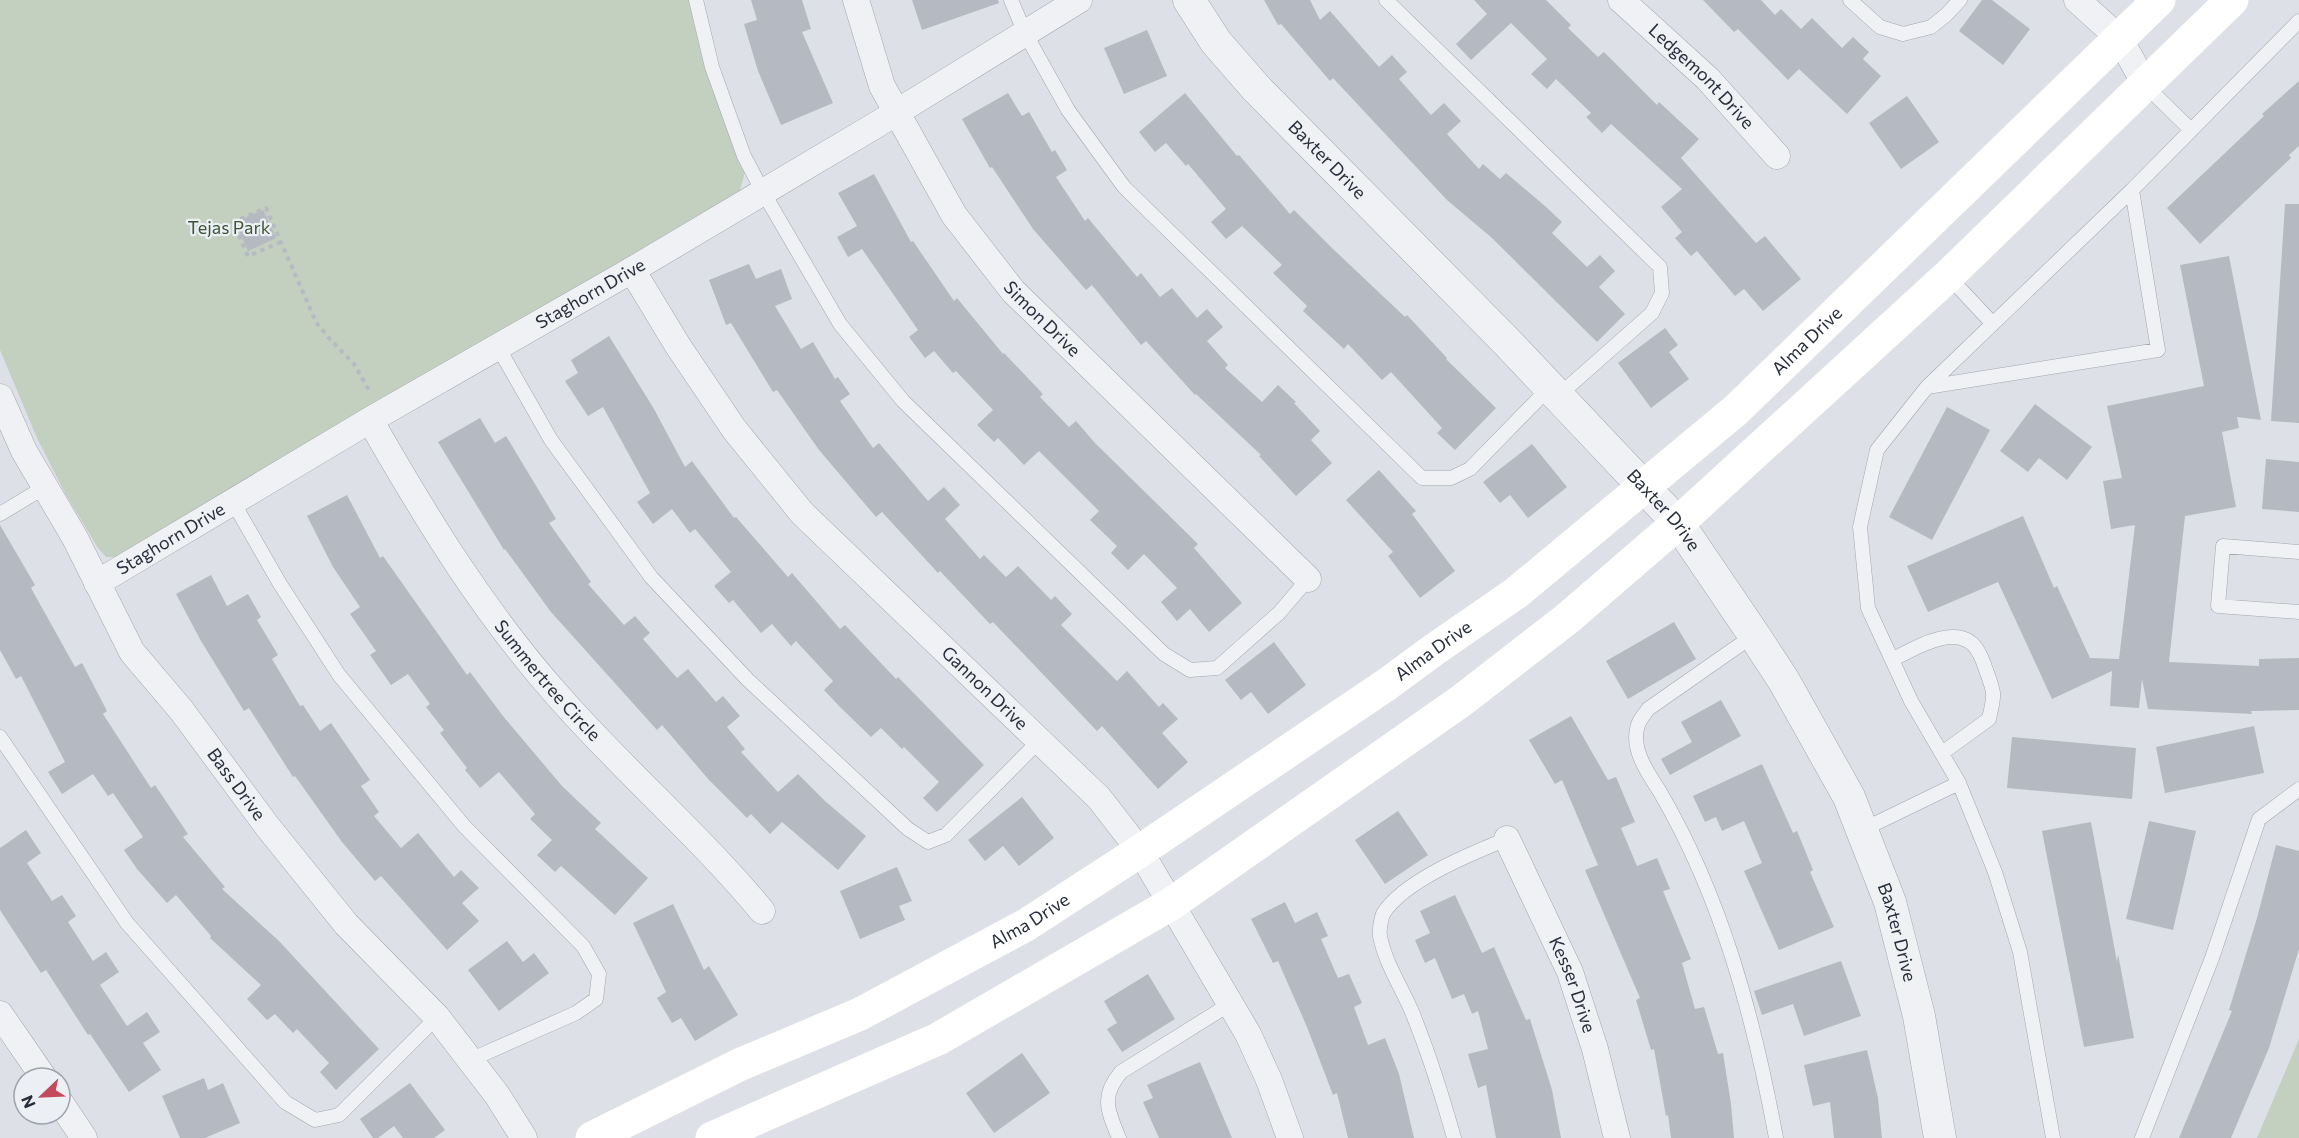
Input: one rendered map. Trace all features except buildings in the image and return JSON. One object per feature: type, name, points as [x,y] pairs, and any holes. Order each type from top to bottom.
[{"type":"main road","name":"Alma Drive","points":[[592,1138],[739,1065],[860,1014],[1026,925],[1386,686],[1516,593],[1736,410],[1910,244],[2159,0]]},
{"type":"main road","points":[[712,1138],[938,1039],[1171,904],[1461,701],[1568,618],[1678,523],[1948,276],[2232,0]]},
{"type":"main road","points":[[1910,244],[1948,276]]},
{"type":"street","name":"Simon Drive","points":[[856,0],[882,86],[896,113],[954,215],[1013,291],[1308,579]]},
{"type":"street","name":"Staghorn Drive","points":[[97,583],[370,420],[632,270],[896,113],[1078,0]]},
{"type":"street","name":"Baxter Drive","points":[[1189,0],[1216,42],[1256,88],[1554,391],[1678,523],[1754,635],[1784,681],[1843,787],[1890,902],[1919,1017],[1940,1138]]},
{"type":"street","name":"Ledgemont Drive","points":[[1622,0],[1708,80],[1777,156]]},
{"type":"street","points":[[2077,0],[2120,39],[2146,86]]},
{"type":"street","name":"Gannon Drive","points":[[632,270],[678,346],[734,429],[802,513],[1099,798],[1140,851],[1248,1034],[1269,1080],[1290,1138]]},
{"type":"street","name":"Bass Drive","points":[[0,397],[24,450],[75,538],[132,652],[182,711],[267,826],[346,924],[437,1017],[497,1095],[524,1138]]},
{"type":"street","name":"Summertree Circle","points":[[370,420],[431,526],[492,615],[559,697],[734,877],[762,911]]},
{"type":"street","name":"Kesser Drive","points":[[1507,839],[1570,972],[1595,1049],[1617,1138]]},
{"type":"street","points":[[0,1014],[36,1066]]},
{"type":"street","points":[[72,1120],[84,1138]]},
{"type":"lane","points":[[696,0],[712,67],[744,156],[840,324],[903,401],[1164,654],[1190,670],[1217,668],[1279,613],[1308,579]]},
{"type":"lane","points":[[1011,0],[1025,33],[1068,110],[1124,187],[1422,478],[1451,478],[1470,469],[1554,391],[1652,313],[1662,293],[1660,267],[1386,0]]},
{"type":"lane","points":[[1850,0],[1880,27],[1903,34],[1931,27],[1960,0]]},
{"type":"lane","points":[[2052,1138],[2020,952],[1995,872],[1959,783],[1911,701],[1868,608],[1860,527],[1877,450],[1927,387],[2132,190],[2299,21]]},
{"type":"lane","points":[[2146,86],[2190,129]]},
{"type":"lane","points":[[1927,387],[2158,350],[2132,190]]},
{"type":"lane","points":[[1948,276],[1993,324]]},
{"type":"lane","points":[[498,347],[551,440],[651,577],[748,680],[908,829],[928,842],[946,835],[1040,740]]},
{"type":"lane","points":[[0,514],[45,487]]},
{"type":"lane","points":[[233,502],[280,584],[339,675],[464,826],[583,946],[599,974],[596,999],[576,1013],[470,1060]]},
{"type":"lane","points":[[2299,552],[2223,546],[2218,606],[2299,612]]},
{"type":"lane","points":[[1754,635],[1647,709],[1638,724],[1636,743],[1643,764],[1671,810],[1714,904],[1740,981],[1762,1064],[1776,1138]]},
{"type":"lane","points":[[1892,660],[1923,643],[1947,637],[1965,640],[1978,650],[1995,695],[1989,719],[1942,753]]},
{"type":"lane","points":[[0,737],[127,923],[285,1102],[315,1120],[339,1115],[437,1017]]},
{"type":"lane","points":[[1862,830],[1959,783]]},
{"type":"lane","points":[[2142,1138],[2212,958],[2259,819],[2299,789]]},
{"type":"lane","points":[[1454,1138],[1432,1059],[1388,959],[1380,935],[1382,916],[1398,897],[1432,874],[1465,856],[1507,839]]},
{"type":"lane","points":[[1119,1138],[1109,1113],[1107,1097],[1111,1084],[1121,1072],[1230,1004]]},
{"type":"path","points":[[281,242],[248,256],[233,222],[266,208],[281,242],[316,322],[354,364],[370,392]]},
{"type":"green space","name":"Tejas Park","points":[[0,0],[690,0],[746,168],[740,190],[123,557],[106,557],[98,548],[66,495],[37,438],[0,350]]},
{"type":"green space","points":[[2299,1039],[2299,1138],[2257,1138]]}]
